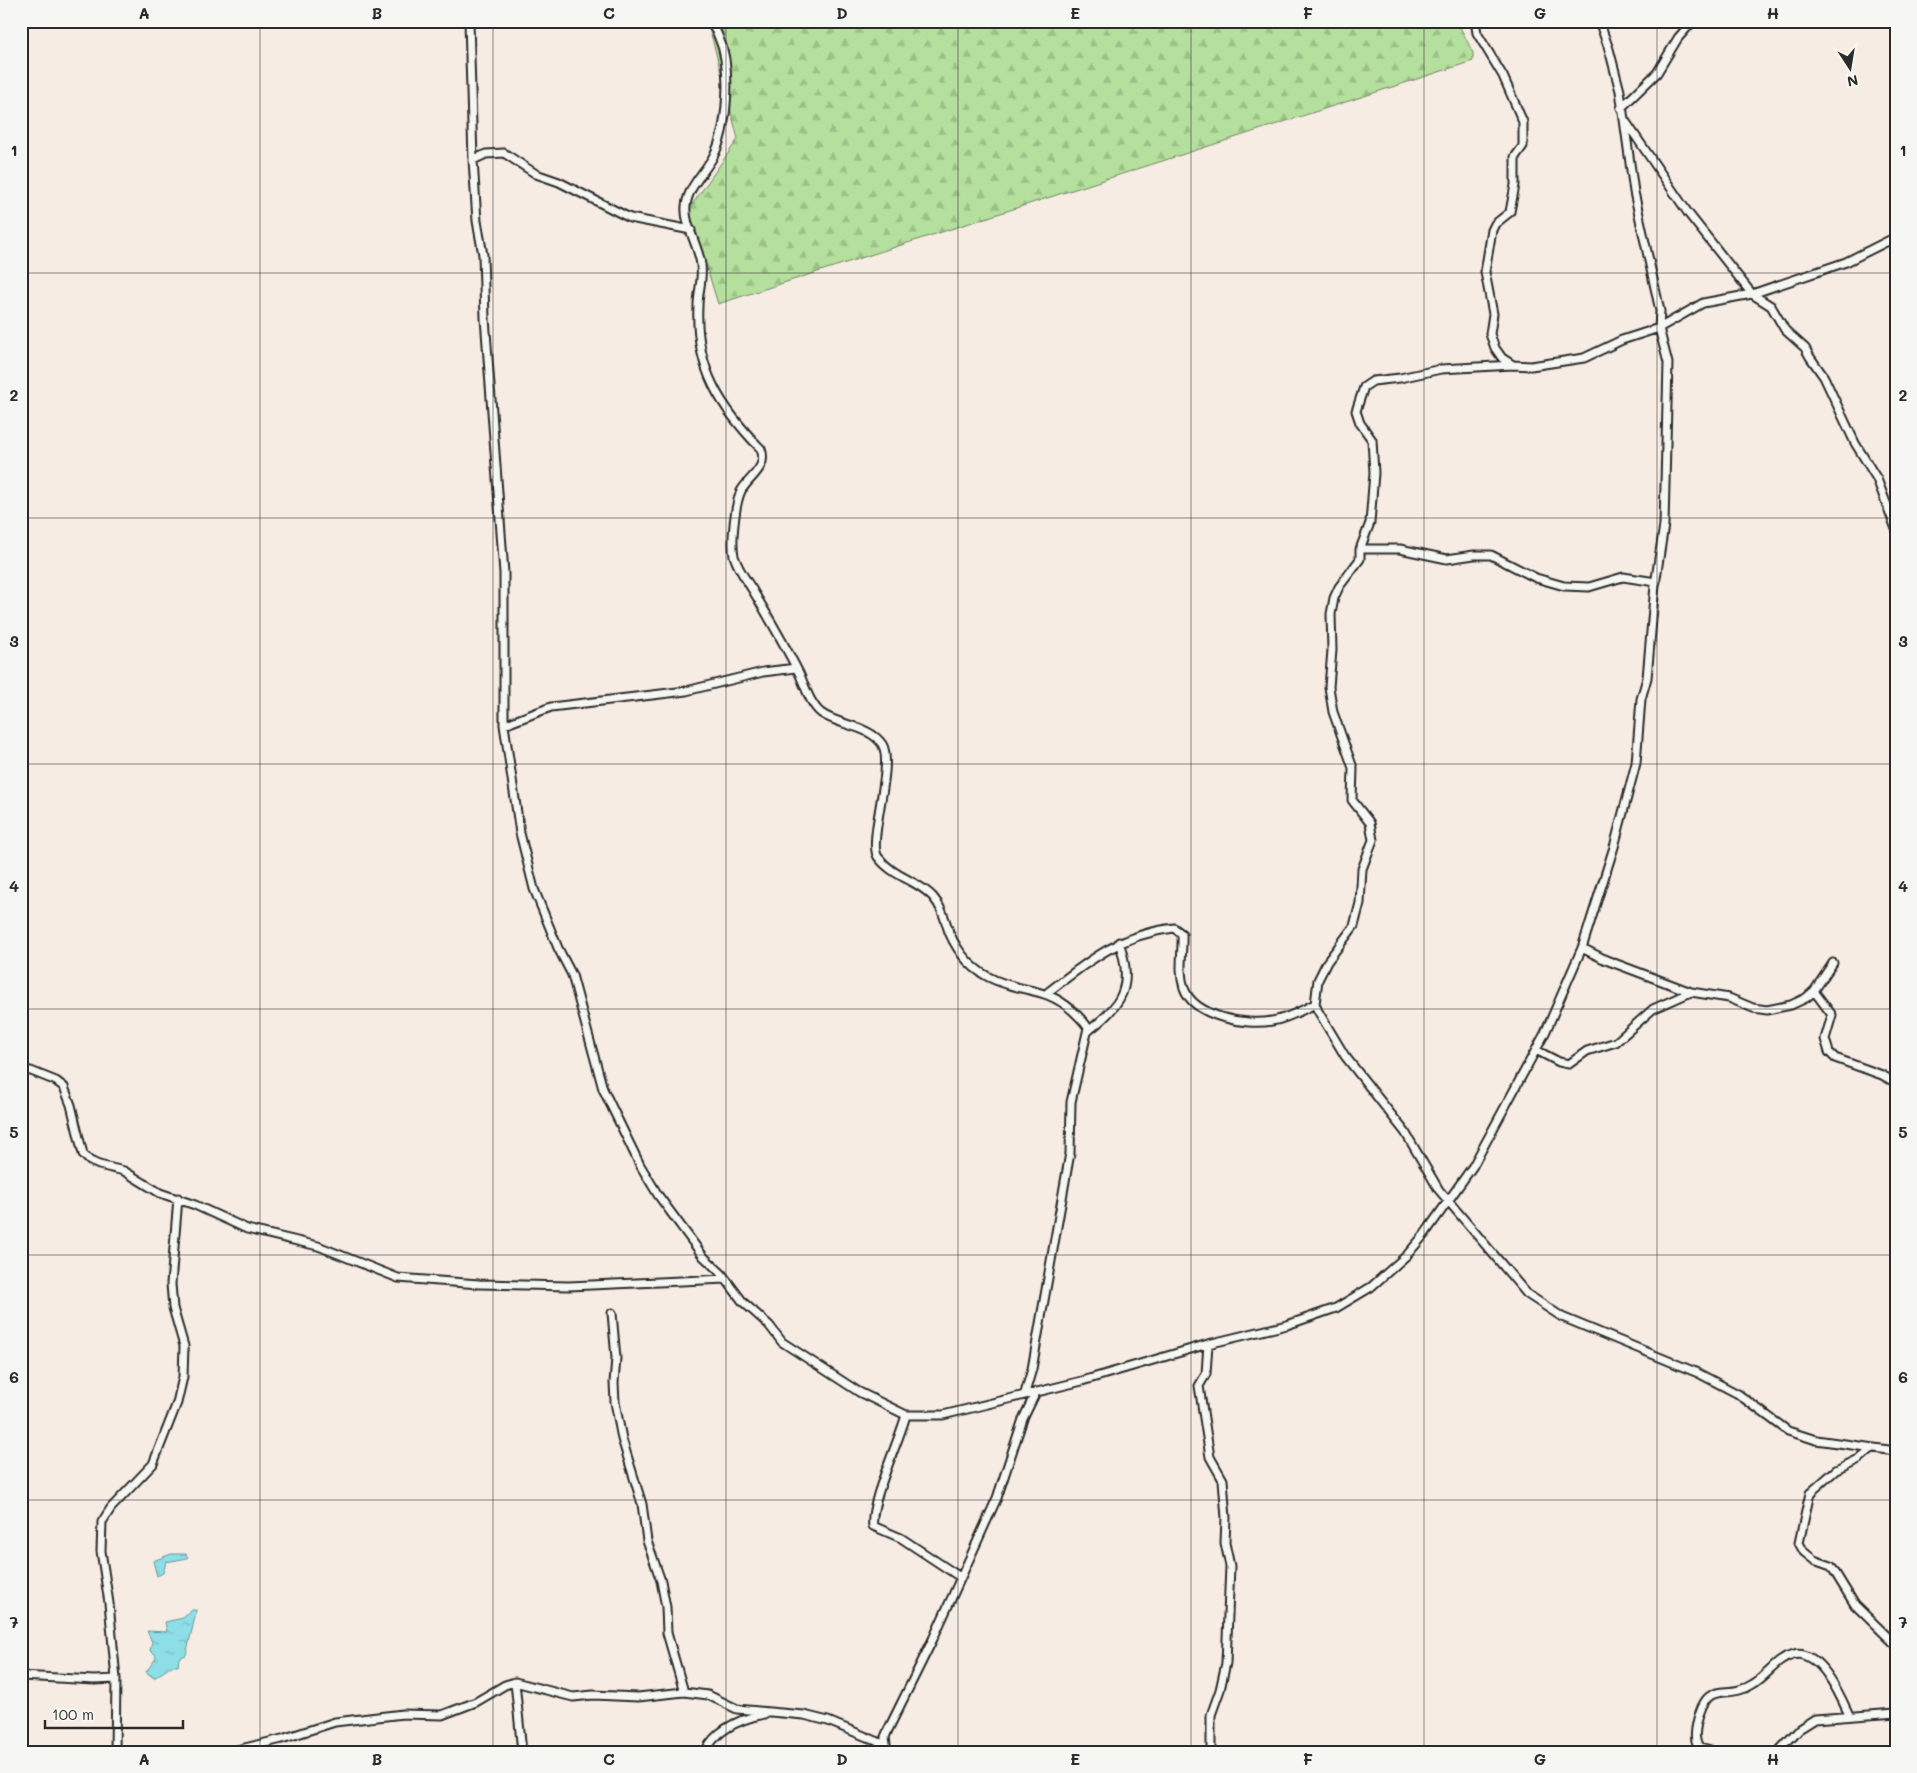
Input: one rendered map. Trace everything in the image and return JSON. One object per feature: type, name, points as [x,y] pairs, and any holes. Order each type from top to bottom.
[{"type":"street","points":[[469,21],[473,160],[477,221],[483,255],[485,318],[503,556],[505,626],[504,725],[520,832],[531,879],[558,948],[572,974],[603,1088],[640,1165],[658,1195],[703,1256],[726,1278],[743,1302],[769,1325],[785,1345],[859,1392],[906,1415],[943,1415],[1025,1393],[1110,1374],[1208,1344],[1287,1325],[1350,1301],[1371,1287],[1406,1254],[1449,1201],[1493,1131],[1557,1008],[1582,948],[1614,846],[1636,763],[1641,699],[1647,678],[1656,582],[1664,525],[1668,439],[1668,356],[1660,328],[1660,311],[1634,192],[1621,97],[1609,49],[1599,21]]},
{"type":"street","points":[[711,21],[722,48],[727,86],[726,108],[721,134],[713,157],[700,174],[686,206],[691,230],[697,244],[702,274],[698,305],[698,341],[710,380],[726,410],[762,449],[764,457],[760,468],[741,492],[732,547],[734,556],[742,575],[796,668],[814,705],[820,712],[867,732],[883,745],[885,764],[881,813],[874,845],[876,855],[897,876],[932,896],[940,905],[955,945],[971,965],[996,980],[1047,993],[1075,1013],[1087,1026],[1088,1031],[1070,1102],[1070,1153],[1032,1369],[1025,1393]]},
{"type":"street","points":[[1475,21],[1477,33],[1503,76],[1523,117],[1523,143],[1515,157],[1516,185],[1510,212],[1495,224],[1492,230],[1485,272],[1493,314],[1490,334],[1494,348],[1502,358],[1513,365]]},
{"type":"street","points":[[1621,108],[1657,73],[1678,38],[1693,21]]},
{"type":"street","points":[[1623,117],[1653,159],[1679,201],[1752,294],[1770,306],[1785,330],[1805,348],[1824,377],[1856,442],[1877,479],[1896,529]]},
{"type":"street","points":[[473,160],[486,154],[504,153],[536,174],[559,182],[630,218],[691,230]]},
{"type":"street","points":[[1896,237],[1846,262],[1752,294],[1703,304],[1660,328],[1622,340],[1584,358],[1539,366],[1513,365],[1441,369],[1400,378],[1373,381],[1364,387],[1356,411],[1360,423],[1372,440],[1374,473],[1370,523],[1360,550],[1360,559],[1339,587],[1331,614],[1332,650],[1329,687],[1333,712],[1353,768],[1352,800],[1370,823],[1373,840],[1362,870],[1361,897],[1354,926],[1321,972],[1315,1004],[1322,1020],[1341,1050],[1405,1132],[1431,1177],[1527,1294],[1540,1304],[1586,1328],[1698,1372],[1738,1394],[1788,1431],[1816,1440],[1896,1451]]},
{"type":"street","points":[[1360,550],[1400,549],[1447,559],[1474,554],[1491,555],[1536,578],[1564,586],[1589,587],[1623,576],[1656,582]]},
{"type":"street","points":[[504,725],[551,707],[679,692],[763,672],[796,668]]},
{"type":"street","points":[[1047,993],[1100,953],[1119,942],[1155,931],[1174,928],[1179,930],[1182,940],[1181,979],[1184,990],[1196,1003],[1208,1011],[1222,1017],[1252,1024],[1275,1021],[1315,1004]]},
{"type":"street","points":[[1088,1031],[1116,1007],[1121,999],[1126,964],[1119,942]]},
{"type":"street","points":[[1582,948],[1606,960],[1691,992],[1728,998],[1754,1008],[1768,1010],[1799,1002],[1814,991],[1833,963]]},
{"type":"street","points":[[1814,991],[1832,1015],[1825,1039],[1829,1052],[1835,1058],[1882,1075],[1896,1083]]},
{"type":"street","points":[[1536,1050],[1559,1062],[1569,1064],[1581,1054],[1616,1042],[1653,1009],[1691,992]]},
{"type":"street","points":[[21,1070],[48,1078],[64,1087],[86,1158],[99,1166],[124,1171],[160,1193],[178,1198],[246,1229],[318,1246],[398,1278],[470,1284],[569,1286],[726,1278]]},
{"type":"street","points":[[115,1752],[116,1678],[109,1603],[101,1551],[102,1522],[111,1508],[153,1464],[177,1404],[183,1377],[184,1346],[173,1308],[171,1293],[178,1198]]},
{"type":"street","points":[[612,1313],[616,1358],[614,1382],[619,1421],[626,1454],[642,1504],[647,1541],[661,1581],[666,1607],[667,1633],[684,1692]]},
{"type":"street","points":[[1208,1344],[1206,1374],[1198,1386],[1210,1457],[1222,1480],[1226,1518],[1225,1543],[1230,1566],[1226,1663],[1220,1690],[1211,1714],[1211,1752]]},
{"type":"street","points":[[228,1752],[282,1739],[335,1722],[403,1714],[442,1715],[476,1702],[505,1685],[515,1682],[573,1697],[593,1695],[638,1697],[684,1692],[708,1695],[737,1709],[804,1715],[828,1722],[886,1748],[885,1737],[891,1722],[933,1639],[997,1498],[1023,1419],[1036,1392]]},
{"type":"street","points":[[906,1415],[894,1455],[876,1500],[873,1526],[901,1538],[960,1577]]},
{"type":"street","points":[[1872,1448],[1859,1459],[1836,1470],[1810,1493],[1799,1543],[1804,1552],[1814,1560],[1831,1566],[1855,1605],[1896,1645]]},
{"type":"street","points":[[1715,1752],[1699,1748],[1695,1738],[1702,1704],[1708,1697],[1754,1684],[1772,1668],[1793,1655],[1802,1654],[1812,1658],[1820,1666],[1834,1684],[1849,1716]]},
{"type":"street","points":[[21,1676],[94,1680],[116,1678]]},
{"type":"street","points":[[515,1682],[522,1752]]},
{"type":"street","points":[[705,1752],[714,1736],[722,1730],[755,1716],[771,1713]]},
{"type":"street","points":[[1778,1752],[1808,1723],[1822,1718],[1896,1713]]},
{"type":"green space","points":[[706,21],[1457,21],[1473,53],[1473,61],[718,304],[689,209],[738,139]]},
{"type":"water","points":[[171,1554],[186,1554],[188,1558],[166,1562],[163,1573],[157,1576],[153,1561]]},
{"type":"water","points":[[192,1610],[196,1610],[196,1613],[186,1655],[179,1658],[178,1666],[172,1666],[154,1678],[146,1672],[156,1658],[155,1654],[150,1651],[152,1642],[147,1631],[167,1632],[165,1622],[183,1618]]}]
